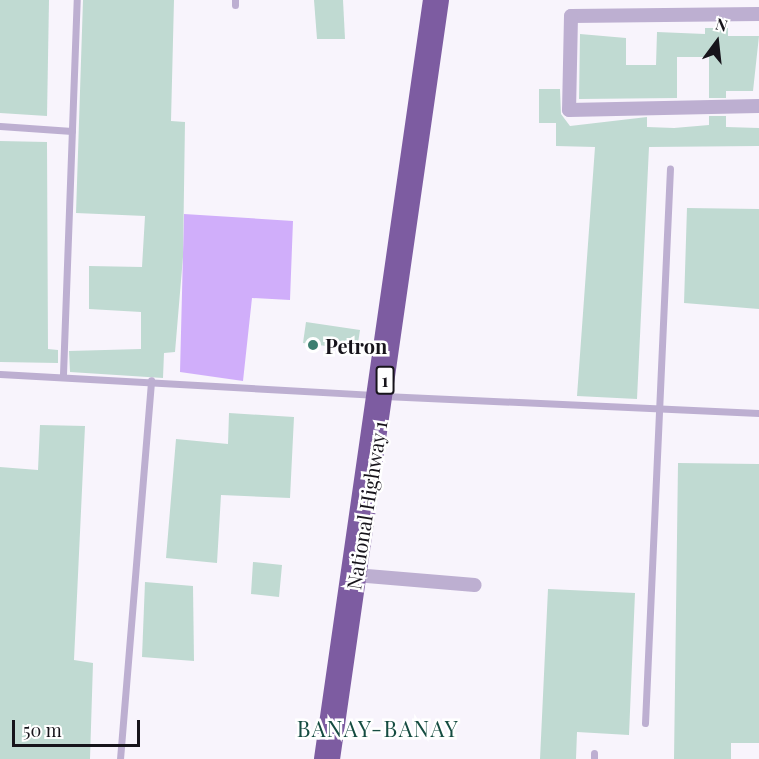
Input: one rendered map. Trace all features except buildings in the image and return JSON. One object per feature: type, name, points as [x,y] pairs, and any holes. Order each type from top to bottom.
[{"type":"highway","name":"National Highway 1","points":[[327,759],[383,396],[436,0]]},
{"type":"street","points":[[674,0],[674,15]]},
{"type":"street","points":[[759,14],[571,16],[569,110],[759,106]]},
{"type":"street","points":[[355,575],[475,585]]},
{"type":"lane","points":[[63,374],[76,0]]},
{"type":"lane","points":[[0,126],[72,131]]},
{"type":"lane","points":[[645,723],[670,169]]},
{"type":"lane","points":[[0,374],[63,374],[383,396],[759,413]]},
{"type":"lane","points":[[120,759],[152,380]]},
{"type":"shaded area","points":[[184,214],[293,221],[290,300],[252,298],[243,381],[180,372]]},
{"type":"place","name":"Petron","points":[[313,345]]},
{"type":"district","name":"BANAY-BANAY","points":[[378,729]]}]
